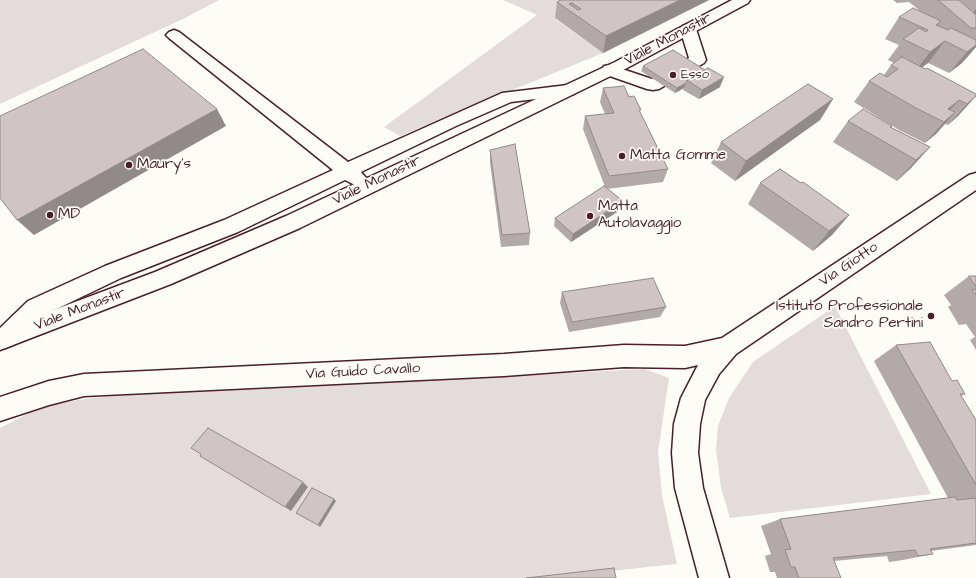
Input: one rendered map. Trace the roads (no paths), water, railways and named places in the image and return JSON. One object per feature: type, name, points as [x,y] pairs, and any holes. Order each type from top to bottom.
[{"type":"street","name":"Viale Monastir","points":[[3,339],[230,250],[610,70],[743,0]]},
{"type":"street","points":[[610,70],[653,85],[698,60],[688,29]]},
{"type":"street","points":[[174,35],[299,134],[348,170],[365,187]]},
{"type":"street","points":[[3,339],[36,308],[113,272],[231,226],[450,122],[508,97],[568,90]]},
{"type":"street","name":"Via Giotto","points":[[714,578],[689,488],[685,453],[687,424],[693,398],[710,366],[728,347],[976,180]]},
{"type":"street","name":"Via Guido Cavallo","points":[[0,409],[49,392],[97,384],[496,365],[624,356],[685,357],[728,347]]},
{"type":"place","name":"Esso","points":[[673,75]]},
{"type":"place","name":"Matta Gomme","points":[[622,156]]},
{"type":"place","name":"Maury's","points":[[129,165]]},
{"type":"place","name":"MD","points":[[50,215]]},
{"type":"place","name":"Matta Autolavaggio","points":[[590,216]]},
{"type":"place","name":"Istituto Professionale Sandro Pertini","points":[[931,316]]}]
